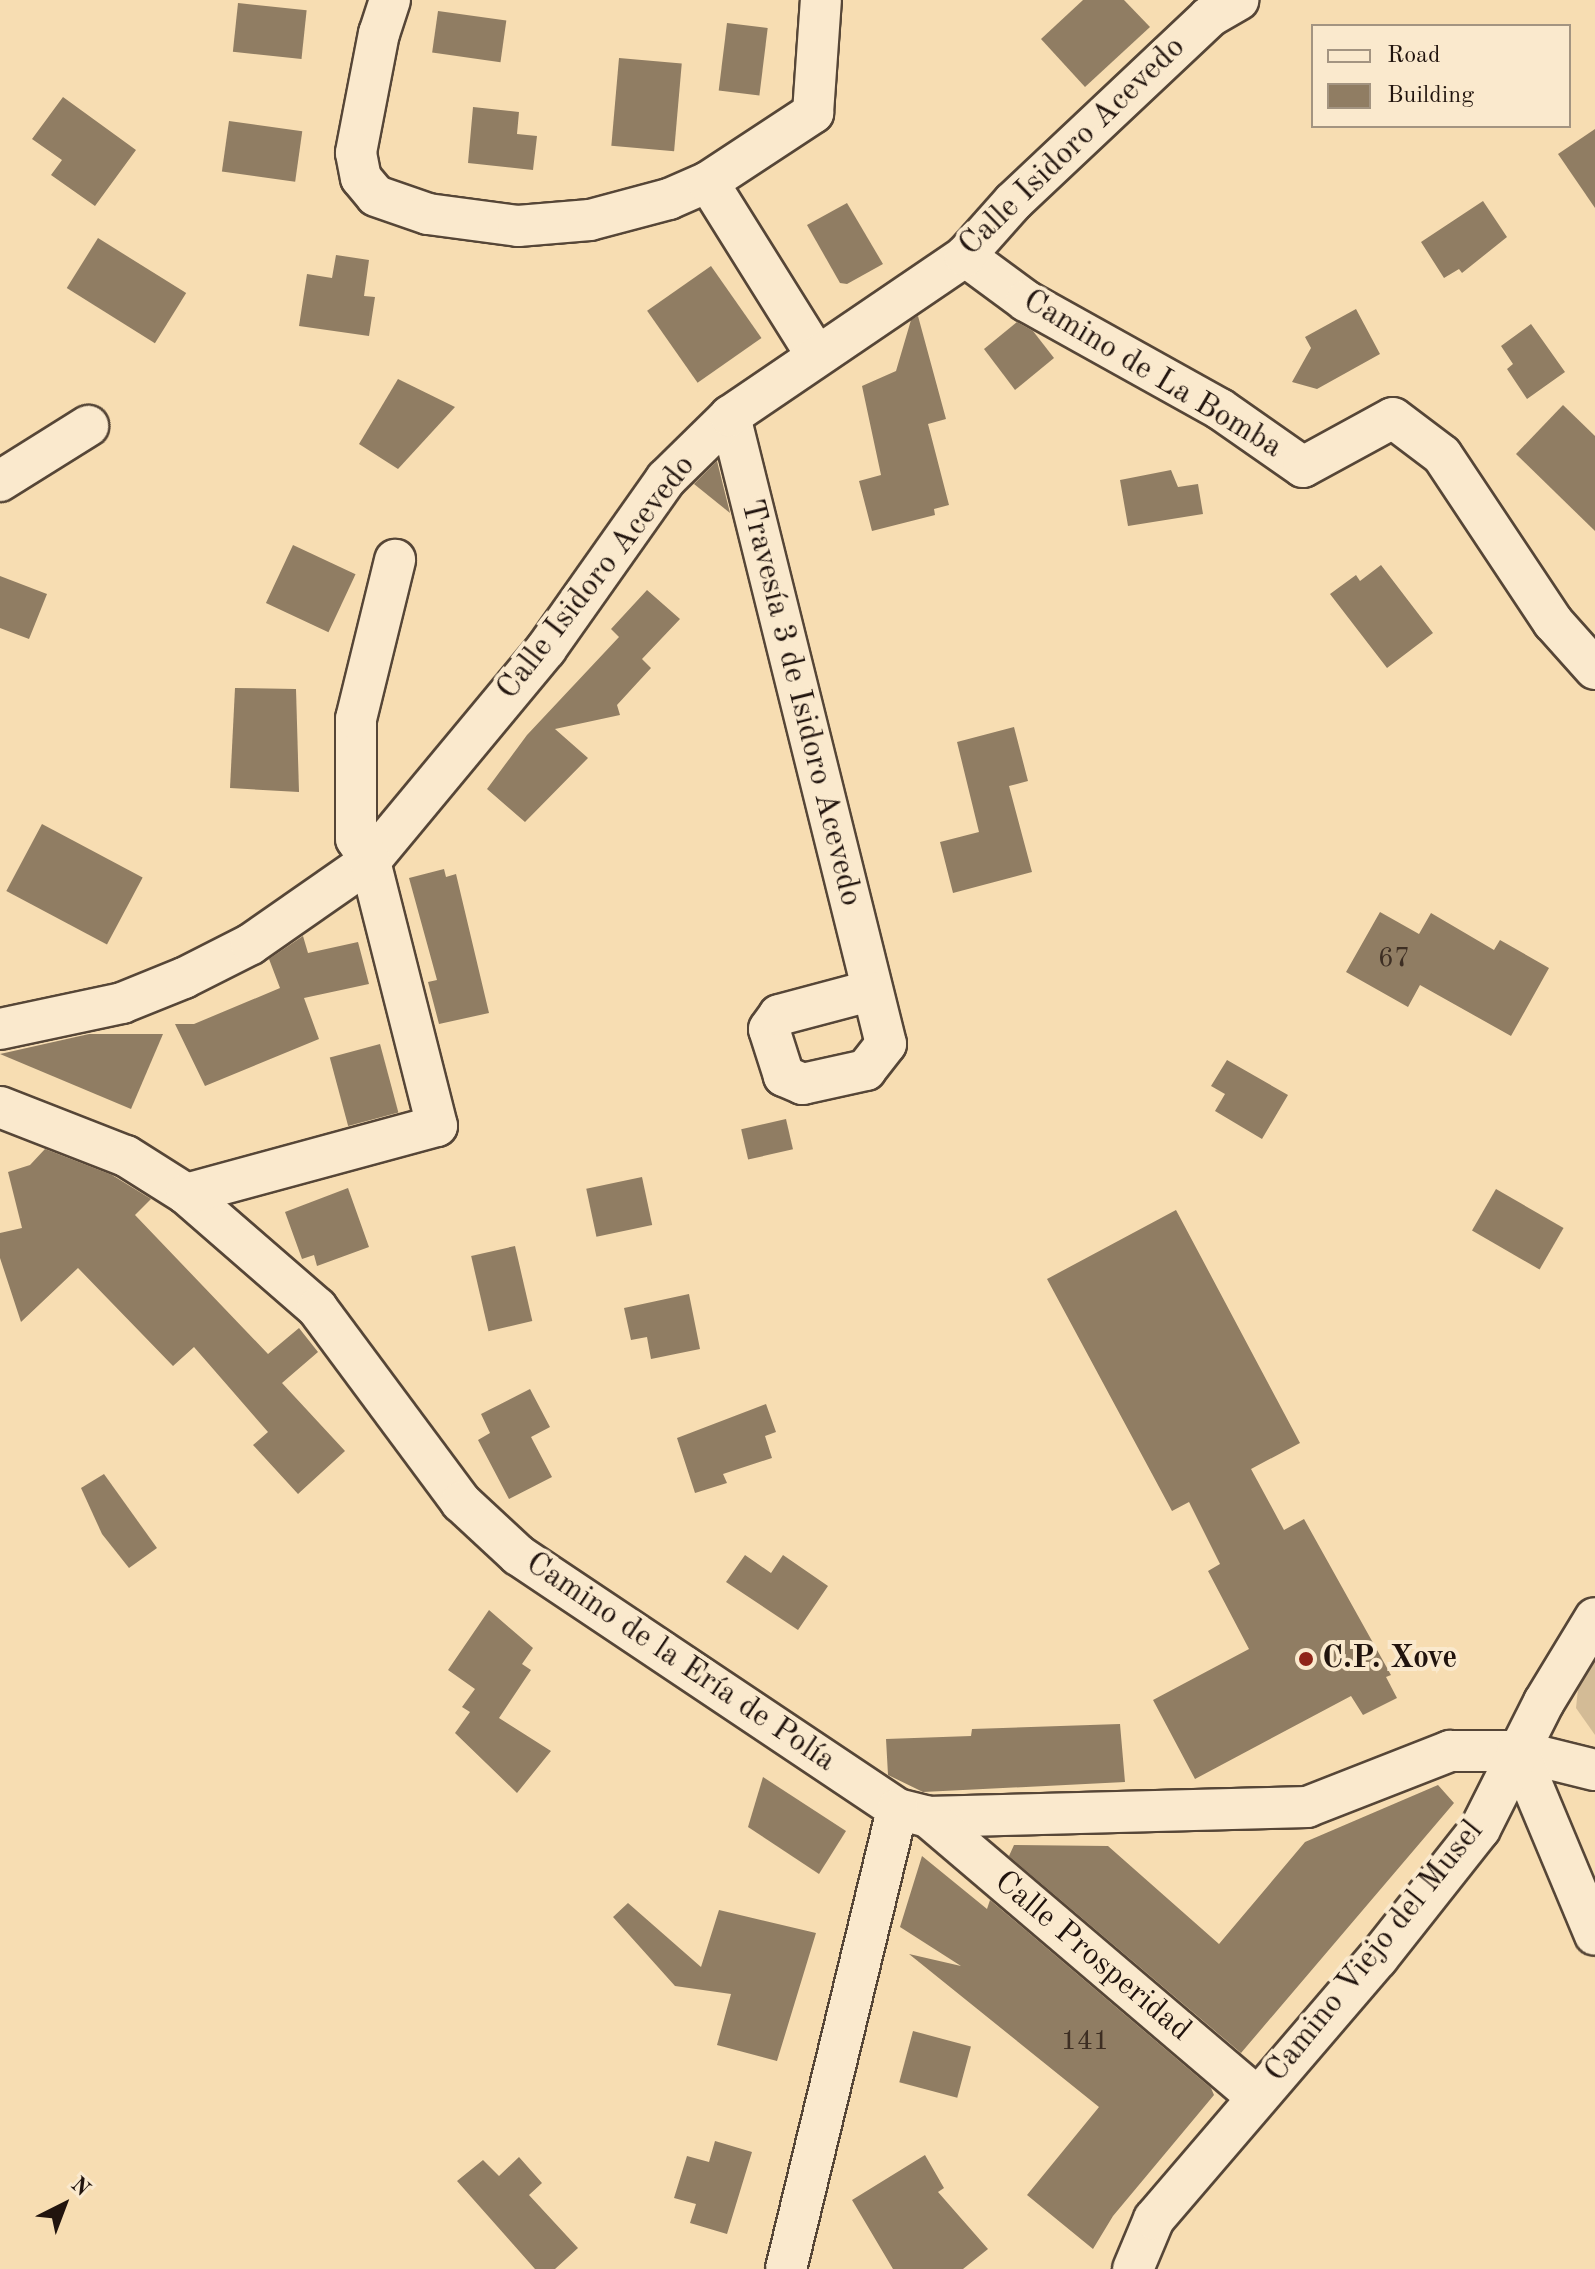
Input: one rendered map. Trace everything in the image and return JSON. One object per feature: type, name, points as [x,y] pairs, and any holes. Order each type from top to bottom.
[{"type":"street","points":[[390,0],[379,33],[356,153],[361,178],[376,196],[428,214],[518,226],[590,220],[669,199],[708,182],[813,113],[821,0]]},
{"type":"street","name":"Calle Isidoro Acevedo","points":[[0,1029],[122,1003],[184,978],[251,944],[370,861],[546,649],[666,479],[730,416],[965,256],[1013,202],[1215,6]]},
{"type":"street","points":[[708,182],[816,355]]},
{"type":"street","name":"Camino de La Bomba","points":[[965,256],[1026,301],[1220,409],[1303,467],[1393,418],[1442,455],[1553,622],[1595,669]]},
{"type":"street","name":"Travesía 3 de Isidoro Acevedo","points":[[730,416],[869,991]]},
{"type":"street","points":[[0,481],[88,426]]},
{"type":"street","points":[[186,1194],[437,1126],[370,861],[356,839],[356,719],[395,560]]},
{"type":"street","name":"Camino de la Ería de Polía","points":[[0,1107],[126,1156],[186,1194],[317,1308],[461,1502],[518,1555],[913,1813]]},
{"type":"street","name":"Camino Viejo del Musel","points":[[1133,2269],[1154,2219],[1378,1958],[1480,1829],[1518,1751],[1595,1618]]},
{"type":"street","points":[[786,2269],[913,1813],[1307,1807],[1450,1751],[1518,1751],[1595,1770]]},
{"type":"street","points":[[1518,1751],[1595,1935]]},
{"type":"street","name":"Calle Prosperidad","points":[[913,1813],[1257,2097]]},
{"type":"shaded area","points":[[1595,1661],[1595,1735],[1576,1708],[1578,1689]]},
{"type":"building","points":[[1083,0],[1124,0],[1150,27],[1085,87],[1041,39]]},
{"type":"building","points":[[238,3],[307,10],[302,59],[233,52]]},
{"type":"building","points":[[438,11],[506,21],[500,62],[432,53]]},
{"type":"building","points":[[727,23],[768,28],[759,95],[719,90]]},
{"type":"building","points":[[619,58],[682,63],[674,151],[611,146]]},
{"type":"building","points":[[63,97],[136,150],[95,206],[51,175],[62,160],[32,139]]},
{"type":"building","points":[[473,107],[519,112],[517,134],[537,136],[533,170],[468,163]]},
{"type":"building","points":[[229,121],[302,131],[295,182],[222,172]]},
{"type":"building","points":[[1595,129],[1595,208],[1558,154]]},
{"type":"building","points":[[1483,201],[1507,237],[1462,273],[1459,269],[1444,278],[1421,242]]},
{"type":"building","points":[[847,203],[883,264],[847,284],[840,283],[807,225]]},
{"type":"building","points":[[98,238],[186,293],[155,343],[67,288]]},
{"type":"building","points":[[336,255],[369,260],[364,296],[375,297],[369,336],[299,326],[307,274],[332,278]]},
{"type":"building","points":[[711,266],[761,338],[698,383],[647,311]]},
{"type":"building","points":[[1356,309],[1380,354],[1317,389],[1292,382],[1311,348],[1305,337]]},
{"type":"building","points":[[918,316],[946,419],[928,424],[949,505],[934,509],[935,515],[872,531],[859,481],[881,475],[862,386],[896,371],[911,320]]},
{"type":"building","points":[[1017,322],[1033,331],[1054,358],[1015,390],[984,349]]},
{"type":"building","points":[[1531,324],[1565,372],[1527,399],[1507,369],[1513,364],[1501,346]]},
{"type":"building","points":[[398,379],[455,407],[398,469],[359,444]]},
{"type":"building","points":[[1563,405],[1595,436],[1595,531],[1516,454]]},
{"type":"building","points":[[717,461],[730,513],[694,484]]},
{"type":"building","points":[[1171,470],[1178,487],[1198,484],[1203,514],[1128,526],[1120,480]]},
{"type":"building","points":[[293,545],[356,574],[328,632],[266,603]]},
{"type":"building","points":[[1381,565],[1433,633],[1387,668],[1330,594],[1356,575],[1360,581]]},
{"type":"building","points":[[0,576],[47,594],[29,639],[0,628]]},
{"type":"building","points":[[647,590],[680,619],[642,659],[651,668],[617,705],[620,715],[555,729],[588,758],[525,822],[487,789],[527,735],[619,637],[611,629]]},
{"type":"building","points":[[235,688],[296,689],[299,792],[230,788]]},
{"type":"building","points":[[1014,727],[1028,781],[1009,786],[1032,872],[953,893],[940,842],[979,832],[957,742]]},
{"type":"building","points":[[42,824],[143,878],[107,945],[6,891]]},
{"type":"building","points":[[444,869],[446,877],[456,874],[489,1013],[439,1024],[428,982],[437,980],[409,878]]},
{"type":"building","points":[[1380,912],[1419,934],[1431,913],[1494,950],[1500,940],[1549,968],[1511,1036],[1420,985],[1408,1007],[1346,972]]},
{"type":"building","points":[[303,936],[308,953],[358,942],[369,984],[304,998],[319,1039],[205,1086],[175,1024],[194,1024],[280,988],[269,959]]},
{"type":"building","points":[[89,1034],[163,1034],[131,1109],[0,1054]]},
{"type":"building","points":[[380,1044],[398,1113],[348,1126],[330,1057]]},
{"type":"building","points":[[1227,1060],[1288,1095],[1262,1139],[1215,1111],[1225,1094],[1211,1086]]},
{"type":"building","points":[[786,1119],[793,1149],[748,1160],[741,1129]]},
{"type":"building","points":[[45,1149],[112,1175],[151,1199],[135,1215],[268,1354],[299,1328],[318,1352],[282,1383],[345,1451],[298,1494],[253,1445],[268,1432],[194,1347],[173,1366],[78,1268],[21,1322],[0,1258],[0,1233],[22,1228],[8,1172],[30,1165]]},
{"type":"building","points":[[642,1177],[652,1225],[596,1237],[586,1189]]},
{"type":"building","points":[[348,1188],[369,1247],[317,1266],[314,1255],[302,1259],[285,1212]]},
{"type":"building","points":[[1496,1189],[1564,1228],[1540,1270],[1472,1231]]},
{"type":"building","points":[[1176,1210],[1300,1443],[1251,1469],[1284,1530],[1304,1519],[1391,1675],[1386,1677],[1397,1698],[1363,1715],[1351,1696],[1195,1779],[1153,1700],[1249,1649],[1208,1571],[1220,1564],[1189,1502],[1172,1511],[1047,1279]]},
{"type":"building","points":[[515,1246],[532,1321],[488,1331],[471,1256]]},
{"type":"building","points":[[689,1294],[700,1349],[651,1359],[647,1337],[631,1340],[624,1308]]},
{"type":"building","points":[[530,1389],[550,1427],[531,1437],[552,1477],[509,1499],[478,1440],[490,1433],[481,1414]]},
{"type":"building","points":[[766,1404],[776,1432],[765,1436],[772,1458],[723,1474],[727,1483],[695,1493],[677,1438]]},
{"type":"building","points":[[104,1474],[157,1548],[129,1568],[102,1534],[81,1488]]},
{"type":"building","points":[[745,1555],[771,1573],[783,1555],[828,1586],[798,1630],[726,1582]]},
{"type":"building","points":[[489,1610],[533,1648],[522,1664],[531,1670],[499,1718],[551,1751],[517,1793],[455,1733],[470,1712],[462,1707],[475,1689],[448,1670]]},
{"type":"building","points":[[1120,1724],[1125,1782],[923,1792],[888,1775],[886,1739],[971,1736],[972,1729]]},
{"type":"building","points":[[763,1777],[846,1831],[819,1874],[748,1827]]},
{"type":"building","points":[[1438,1785],[1454,1803],[1241,2053],[1009,1856],[1014,1845],[1108,1846],[1219,1944],[1305,1842]]},
{"type":"building","points":[[922,1856],[987,1909],[990,1900],[1211,2088],[1214,2095],[1113,2216],[1093,2249],[1027,2195],[1099,2107],[909,1954],[961,1966],[900,1927]]},
{"type":"building","points":[[628,1903],[701,1967],[719,1910],[816,1933],[777,2061],[717,2045],[731,1994],[675,1986],[613,1917]]},
{"type":"building","points":[[913,2031],[971,2047],[957,2098],[899,2082]]},
{"type":"building","points":[[715,2141],[752,2152],[727,2234],[690,2223],[696,2204],[674,2198],[687,2156],[709,2162]]},
{"type":"building","points":[[925,2155],[944,2188],[938,2192],[988,2249],[963,2269],[893,2269],[852,2200]]},
{"type":"building","points":[[519,2157],[542,2183],[529,2195],[578,2248],[555,2269],[535,2269],[457,2181],[483,2160],[499,2176]]},
{"type":"place","name":"C.P. Xove","points":[[1306,1659]]}]
